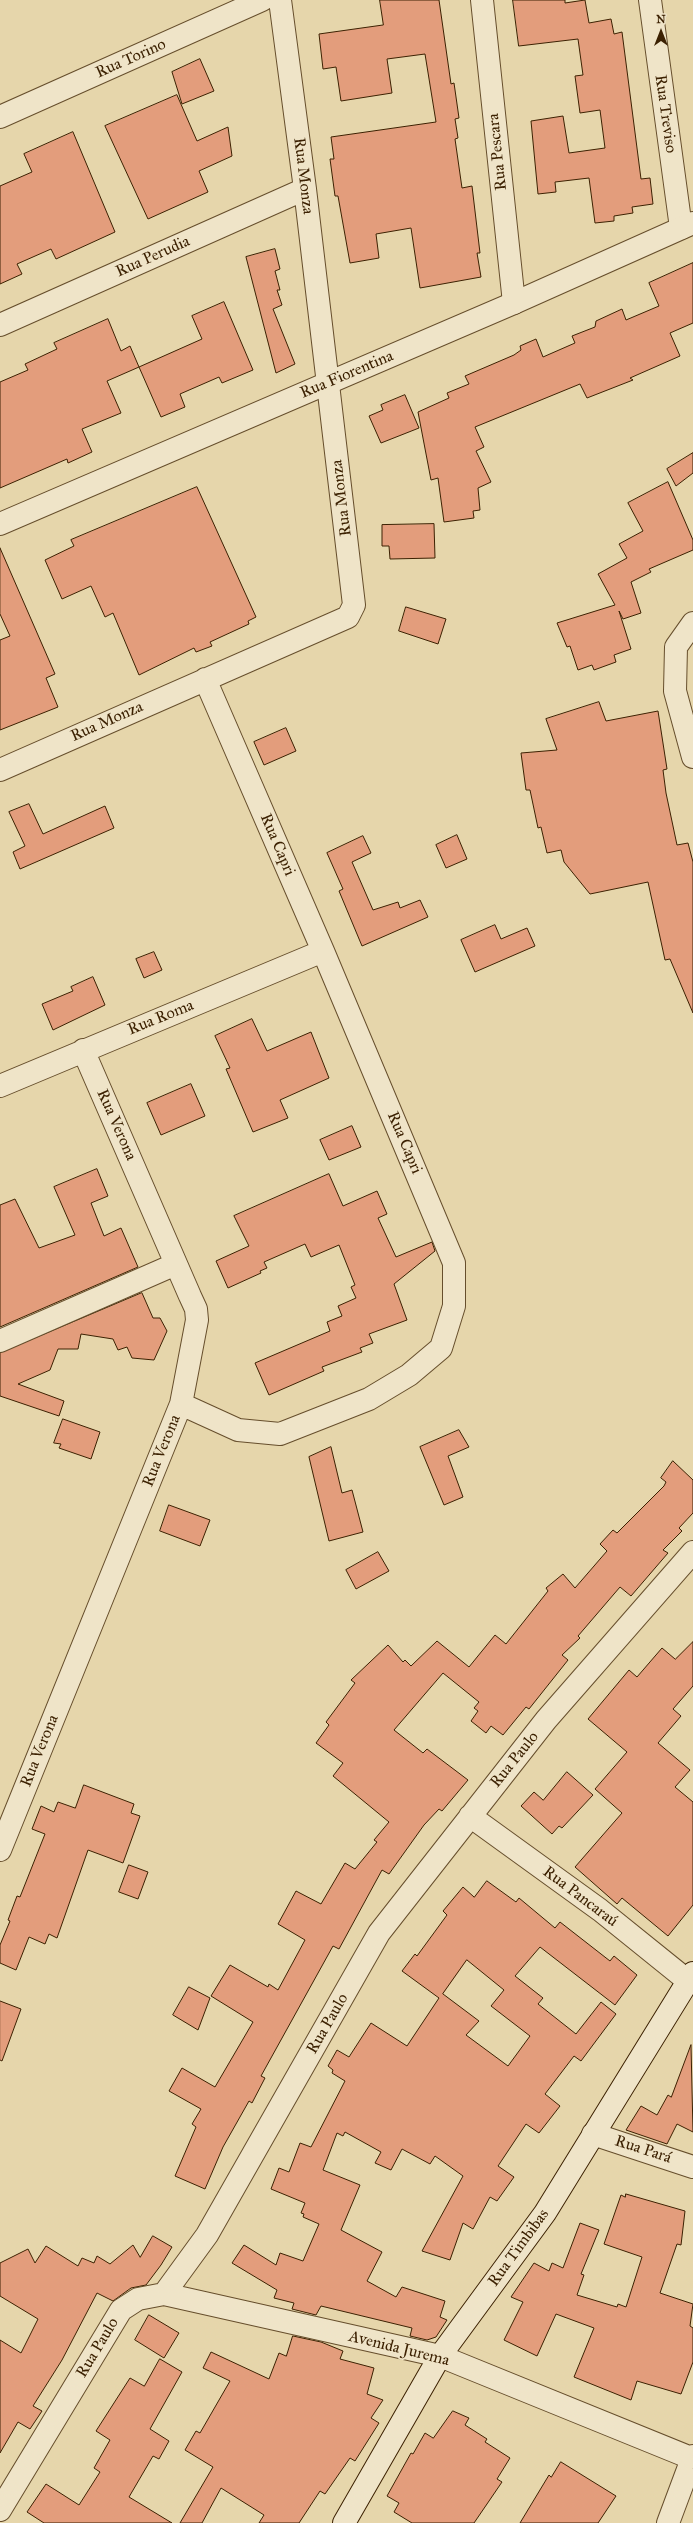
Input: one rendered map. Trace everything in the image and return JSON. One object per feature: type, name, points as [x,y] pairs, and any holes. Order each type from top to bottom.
[{"type":"street","name":"Rua Torino","points":[[0,117],[262,0]]},
{"type":"street","name":"Rua Monza","points":[[0,770],[348,616],[354,605],[329,383],[280,0]]},
{"type":"street","name":"Rua Pescara","points":[[482,0],[514,303]]},
{"type":"street","name":"Rua Treviso","points":[[650,0],[687,225]]},
{"type":"street","name":"Rua Perudia","points":[[0,325],[305,189]]},
{"type":"street","name":"Rua Fiorentina","points":[[0,524],[514,303],[687,225]]},
{"type":"street","points":[[693,623],[676,647],[675,684],[693,757]]},
{"type":"street","name":"Rua Capri","points":[[181,1404],[238,1430],[280,1434],[370,1399],[409,1375],[441,1348],[454,1306],[454,1263],[323,952],[205,679]]},
{"type":"street","name":"Rua Roma","points":[[0,1086],[83,1050],[323,952]]},
{"type":"street","name":"Rua Verona","points":[[0,1850],[181,1404],[197,1320],[196,1309],[83,1050]]},
{"type":"street","points":[[0,1341],[176,1264]]},
{"type":"street","name":"Rua Paulo","points":[[0,2510],[120,2310],[138,2299],[164,2294],[207,2236],[379,1933],[546,1720],[693,1552]]},
{"type":"street","name":"Rua Pancaraú","points":[[470,1816],[690,1977]]},
{"type":"street","name":"Rua Timbibas","points":[[344,2523],[440,2356],[546,2213],[592,2134],[690,1977]]},
{"type":"street","name":"Rua Pará","points":[[592,2134],[693,2167]]},
{"type":"street","name":"Avenida Jurema","points":[[164,2294],[440,2356],[692,2457]]},
{"type":"street","points":[[668,2523],[692,2457]]},
{"type":"building","points":[[380,0],[439,0],[451,84],[454,83],[459,118],[455,119],[458,138],[455,139],[462,188],[472,186],[480,253],[477,253],[481,277],[420,288],[411,228],[376,234],[379,258],[350,263],[338,196],[335,196],[330,159],[334,159],[331,137],[436,122],[425,54],[387,59],[392,93],[341,101],[336,67],[323,69],[319,34],[383,25]]},
{"type":"building","points":[[513,0],[565,0],[565,3],[585,0],[589,23],[611,19],[614,34],[622,32],[641,179],[650,178],[653,204],[632,207],[633,213],[614,216],[614,221],[595,223],[589,178],[555,182],[556,192],[538,194],[531,121],[563,116],[569,153],[605,148],[600,110],[580,113],[575,76],[583,75],[578,39],[519,46]]},
{"type":"building","points":[[200,59],[214,91],[182,104],[172,72]]},
{"type":"building","points":[[177,95],[197,141],[228,127],[232,156],[199,171],[208,192],[148,219],[105,126]]},
{"type":"building","points":[[73,132],[115,232],[56,259],[51,249],[17,264],[22,274],[0,284],[0,186],[32,172],[24,154]]},
{"type":"building","points":[[275,249],[280,269],[275,271],[280,290],[277,290],[282,305],[273,309],[295,364],[276,373],[246,257]]},
{"type":"building","points":[[693,263],[693,323],[670,333],[680,356],[630,378],[633,380],[587,398],[580,384],[475,427],[484,447],[476,451],[491,482],[478,488],[480,510],[473,511],[474,518],[444,522],[438,478],[431,480],[418,412],[449,398],[447,393],[469,384],[465,376],[514,355],[521,350],[520,346],[536,339],[543,357],[575,343],[572,336],[595,327],[596,321],[622,309],[626,320],[659,306],[649,283]]},
{"type":"building","points":[[224,302],[253,370],[222,383],[219,377],[180,394],[185,407],[161,417],[139,367],[202,339],[192,316]]},
{"type":"building","points":[[108,319],[121,351],[130,346],[139,367],[107,381],[121,413],[82,429],[92,452],[68,463],[67,459],[0,488],[0,382],[28,370],[25,364],[57,349],[54,343]]},
{"type":"building","points":[[405,395],[419,428],[381,443],[369,416],[383,410],[381,405]]},
{"type":"building","points":[[693,453],[693,473],[676,486],[667,469]]},
{"type":"building","points":[[668,482],[693,540],[693,550],[649,569],[651,572],[631,582],[641,613],[623,619],[619,611],[631,649],[614,655],[616,662],[594,670],[592,665],[578,670],[570,646],[567,647],[557,623],[615,605],[598,574],[627,558],[619,544],[643,531],[628,503]]},
{"type":"building","points":[[197,487],[256,617],[248,621],[249,624],[210,642],[212,646],[196,652],[194,648],[139,675],[113,613],[105,617],[91,586],[62,599],[45,560],[74,546],[71,540]]},
{"type":"building","points":[[434,524],[435,558],[390,559],[389,546],[382,546],[382,525]]},
{"type":"building","points":[[0,548],[55,674],[46,678],[58,707],[0,730],[0,640],[10,636],[0,614]]},
{"type":"building","points":[[406,607],[446,619],[438,644],[399,631]]},
{"type":"building","points":[[599,702],[606,721],[658,711],[667,769],[663,770],[666,793],[677,845],[688,843],[693,862],[693,1013],[670,959],[665,960],[648,882],[590,894],[564,862],[561,850],[547,853],[541,827],[538,828],[530,790],[526,790],[521,753],[557,750],[546,719]]},
{"type":"building","points":[[286,728],[296,751],[264,765],[254,742]]},
{"type":"building","points":[[29,804],[43,834],[105,806],[114,828],[20,869],[13,852],[25,846],[9,812]]},
{"type":"building","points":[[457,835],[467,859],[446,868],[436,845]]},
{"type":"building","points":[[363,836],[371,853],[352,862],[373,910],[398,902],[400,908],[420,900],[428,917],[362,946],[339,891],[343,889],[327,853]]},
{"type":"building","points":[[495,925],[501,939],[527,928],[535,946],[475,972],[461,940]]},
{"type":"building","points":[[154,952],[162,970],[144,978],[136,959]]},
{"type":"building","points":[[93,977],[105,1005],[53,1030],[42,1004],[73,991],[71,987]]},
{"type":"building","points":[[252,1019],[267,1051],[311,1032],[329,1078],[280,1100],[288,1118],[253,1132],[226,1069],[230,1068],[215,1036]]},
{"type":"building","points":[[191,1084],[205,1116],[161,1135],[147,1103]]},
{"type":"building","points":[[352,1126],[361,1147],[329,1160],[320,1140]]},
{"type":"building","points":[[97,1169],[108,1196],[91,1203],[104,1236],[121,1228],[138,1267],[0,1327],[0,1205],[15,1199],[39,1248],[75,1235],[54,1187]]},
{"type":"building","points":[[329,1174],[343,1206],[377,1191],[387,1214],[378,1218],[396,1257],[432,1242],[435,1251],[394,1284],[407,1320],[369,1334],[373,1343],[360,1348],[362,1352],[322,1367],[324,1371],[269,1395],[255,1363],[330,1331],[327,1322],[342,1316],[338,1306],[356,1298],[351,1287],[355,1285],[339,1245],[311,1257],[305,1244],[264,1262],[267,1268],[260,1271],[261,1273],[228,1288],[216,1261],[249,1246],[234,1216]]},
{"type":"building","points":[[142,1293],[153,1318],[160,1318],[167,1331],[154,1360],[132,1358],[127,1347],[118,1350],[113,1339],[81,1334],[78,1349],[58,1349],[50,1370],[18,1384],[64,1401],[59,1416],[0,1396],[0,1353]]},
{"type":"building","points":[[63,1419],[100,1432],[91,1459],[59,1448],[61,1444],[54,1443]]},
{"type":"building","points":[[459,1430],[469,1447],[448,1456],[463,1497],[444,1505],[420,1447]]},
{"type":"building","points":[[331,1447],[342,1493],[352,1490],[363,1532],[329,1541],[309,1457]]},
{"type":"building","points":[[673,1461],[693,1480],[693,1513],[679,1528],[682,1531],[663,1550],[668,1553],[631,1596],[620,1587],[578,1636],[580,1638],[562,1655],[568,1660],[529,1709],[526,1707],[503,1735],[491,1726],[486,1733],[471,1721],[478,1711],[474,1708],[479,1702],[443,1673],[394,1730],[423,1753],[427,1749],[468,1780],[442,1811],[439,1809],[424,1825],[389,1874],[382,1870],[339,1949],[333,1946],[261,2076],[265,2078],[252,2103],[249,2101],[223,2147],[205,2189],[175,2176],[196,2127],[192,2124],[201,2109],[169,2091],[182,2068],[215,2087],[253,2022],[211,1996],[230,1965],[268,1987],[269,1984],[278,1990],[305,1940],[278,1924],[296,1891],[321,1904],[345,1863],[355,1869],[377,1842],[374,1840],[389,1822],[333,1776],[343,1763],[316,1743],[329,1725],[326,1722],[355,1683],[351,1680],[388,1645],[403,1662],[405,1660],[411,1666],[437,1641],[469,1667],[495,1635],[506,1644],[548,1591],[546,1588],[563,1574],[575,1588],[607,1551],[600,1544],[613,1530],[617,1533],[664,1486],[666,1482],[661,1478]]},
{"type":"building","points":[[169,1505],[210,1520],[200,1546],[160,1531]]},
{"type":"building","points":[[378,1552],[389,1571],[356,1589],[346,1570]]},
{"type":"building","points":[[693,1642],[693,1686],[673,1709],[681,1716],[658,1743],[690,1770],[675,1787],[693,1802],[693,1905],[668,1936],[622,1898],[617,1904],[575,1867],[622,1813],[595,1789],[627,1752],[588,1719],[629,1670],[637,1677],[662,1648],[675,1659]]},
{"type":"building","points":[[567,1772],[593,1795],[562,1828],[559,1826],[552,1834],[521,1806],[534,1792],[543,1800]]},
{"type":"building","points":[[84,1785],[134,1804],[131,1813],[140,1816],[123,1863],[88,1850],[57,1938],[49,1934],[45,1944],[29,1937],[16,1970],[0,1963],[0,1945],[10,1921],[8,1920],[17,1896],[20,1897],[45,1834],[32,1829],[41,1806],[54,1812],[58,1802],[75,1808]]},
{"type":"building","points":[[129,1865],[148,1872],[138,1899],[119,1892]]},
{"type":"building","points":[[487,1881],[516,1902],[519,1898],[555,1928],[560,1922],[610,1961],[614,1956],[637,1975],[615,2005],[540,1947],[515,1976],[543,1998],[538,2004],[576,2034],[601,2002],[616,2014],[581,2061],[574,2056],[545,2094],[560,2106],[539,2133],[526,2124],[498,2166],[514,2177],[497,2201],[490,2197],[473,2229],[463,2223],[450,2260],[422,2251],[463,2176],[435,2156],[430,2164],[402,2149],[391,2170],[375,2163],[381,2152],[345,2132],[343,2136],[337,2133],[323,2170],[360,2185],[341,2230],[382,2252],[367,2281],[396,2297],[402,2287],[445,2301],[440,2317],[447,2320],[436,2337],[427,2340],[410,2336],[412,2328],[321,2306],[316,2315],[292,2309],[294,2303],[274,2298],[277,2290],[232,2263],[244,2245],[276,2265],[280,2253],[303,2261],[319,2224],[303,2217],[304,2214],[301,2213],[305,2203],[271,2189],[279,2168],[289,2172],[300,2143],[311,2147],[345,2081],[332,2073],[333,2070],[328,2066],[337,2050],[349,2057],[371,2023],[407,2046],[439,1998],[402,1971],[415,1954],[417,1956],[447,1915],[443,1911],[463,1887],[474,1897]],"holes":[[[467,1960],[504,1990],[491,2006],[530,2036],[508,2066],[466,2035],[479,2021],[443,1994]]]},
{"type":"building","points":[[189,1987],[210,1998],[198,2030],[173,2015]]},
{"type":"building","points":[[0,2001],[21,2009],[2,2061],[0,2060]]},
{"type":"building","points":[[691,2045],[693,2132],[677,2124],[667,2144],[626,2130],[641,2106],[657,2115],[668,2095],[671,2097]]},
{"type":"building","points":[[626,2194],[685,2211],[681,2245],[677,2244],[660,2293],[693,2304],[690,2326],[693,2328],[693,2362],[681,2394],[637,2381],[631,2400],[574,2377],[594,2328],[556,2314],[537,2356],[504,2340],[523,2302],[511,2297],[534,2263],[549,2271],[552,2263],[563,2268],[580,2223],[599,2230],[581,2274],[584,2275],[577,2295],[617,2307],[618,2304],[626,2307],[642,2257],[604,2244],[621,2195],[625,2197]]},
{"type":"building","points":[[153,2236],[172,2247],[161,2265],[146,2285],[131,2288],[113,2301],[97,2293],[62,2360],[33,2406],[42,2411],[30,2429],[18,2422],[0,2453],[0,2340],[21,2353],[38,2319],[0,2296],[0,2263],[28,2249],[35,2263],[46,2246],[78,2266],[82,2258],[94,2263],[97,2256],[110,2264],[133,2245],[140,2257]]},
{"type":"building","points":[[149,2315],[179,2333],[164,2358],[135,2340]]},
{"type":"building","points":[[293,2336],[321,2342],[343,2351],[340,2359],[374,2368],[367,2394],[383,2400],[371,2418],[379,2423],[355,2461],[350,2458],[325,2494],[320,2491],[299,2523],[259,2523],[264,2515],[221,2488],[202,2523],[180,2523],[213,2467],[185,2450],[196,2431],[200,2433],[230,2381],[203,2368],[211,2352],[269,2379],[279,2353],[286,2356]]},
{"type":"building","points":[[160,2359],[182,2372],[150,2429],[169,2441],[159,2459],[153,2456],[129,2497],[172,2523],[44,2523],[27,2512],[46,2484],[79,2505],[100,2472],[94,2468],[110,2440],[96,2431],[130,2378],[144,2386]]},
{"type":"building","points":[[453,2411],[469,2418],[465,2425],[487,2439],[485,2442],[510,2458],[497,2479],[502,2482],[474,2523],[412,2523],[394,2512],[399,2503],[387,2496],[411,2453],[413,2454],[425,2433],[433,2438]]},
{"type":"building","points":[[561,2462],[616,2496],[598,2523],[520,2523],[549,2475],[551,2477]]}]
